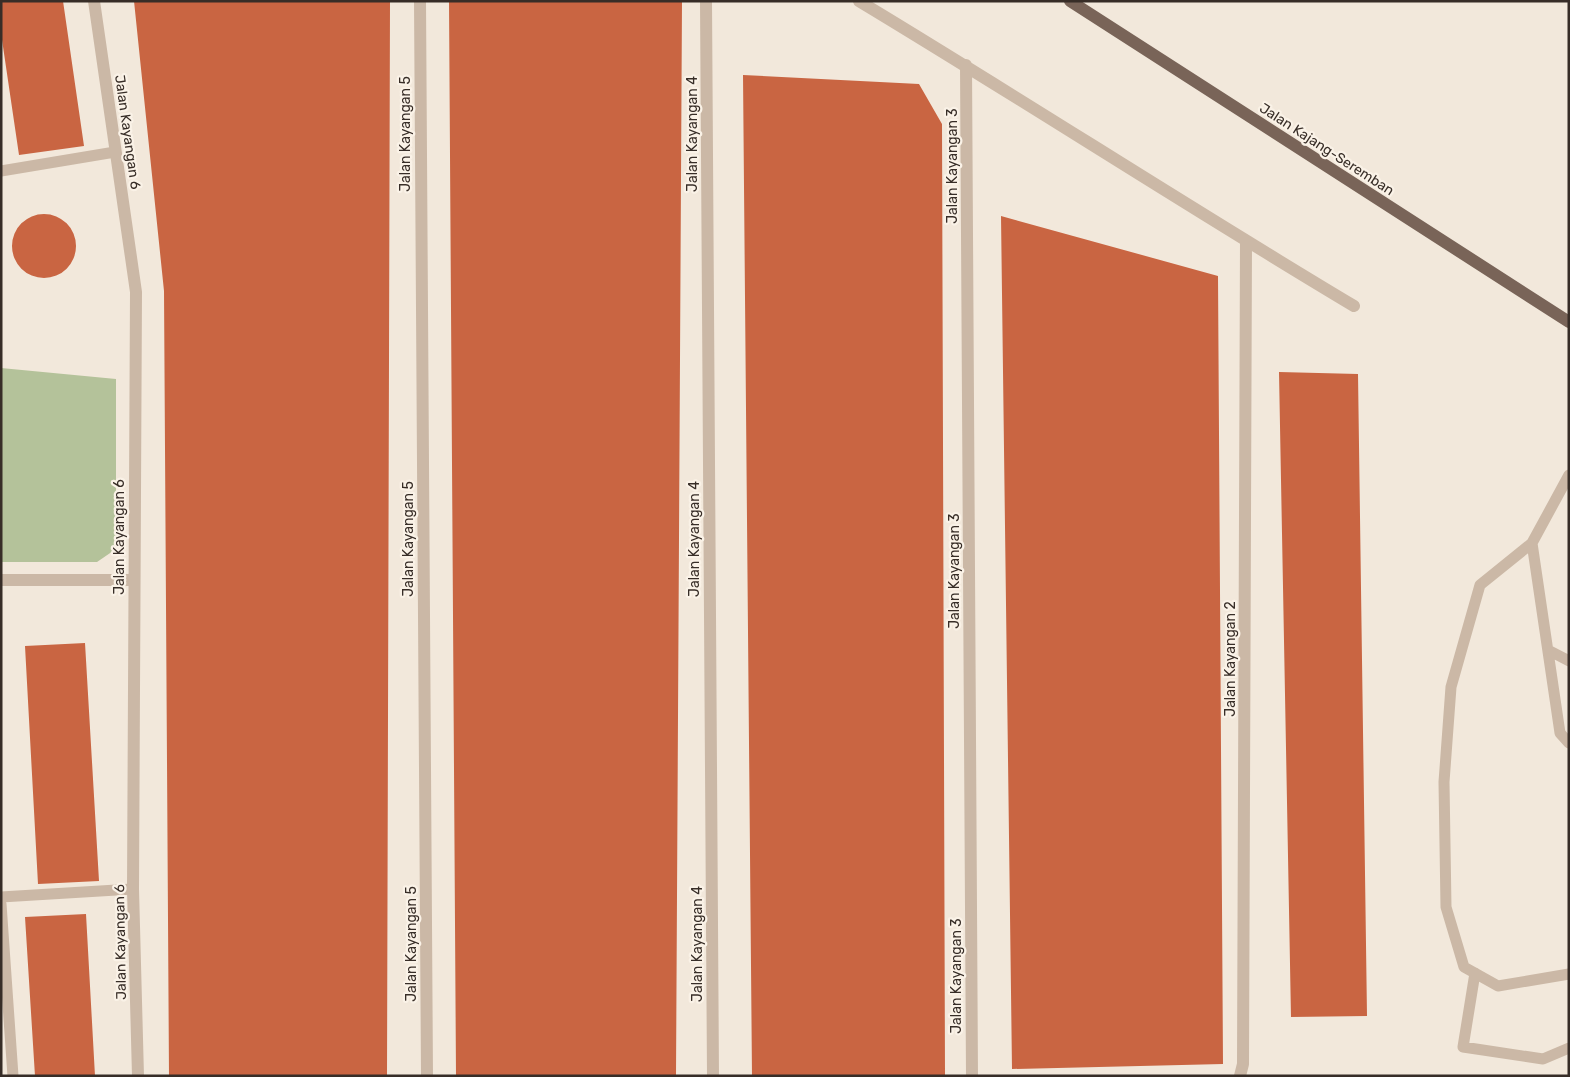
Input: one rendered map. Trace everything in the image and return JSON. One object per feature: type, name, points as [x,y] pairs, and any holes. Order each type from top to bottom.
[{"type":"main road","name":"Jalan Kajang-Seremban","points":[[1070,1],[1569,322]]},
{"type":"street","name":"Jalan Kayangan 6","points":[[94,1],[136,292],[133,889],[138,1076]]},
{"type":"street","name":"Jalan Kayangan 5","points":[[420,1],[427,1076]]},
{"type":"street","name":"Jalan Kayangan 4","points":[[706,1],[713,1076]]},
{"type":"street","points":[[859,1],[966,65],[1246,242],[1354,306]]},
{"type":"street","name":"Jalan Kayangan 3","points":[[966,65],[972,1076]]},
{"type":"street","name":"Jalan Kayangan 2","points":[[1240,1076],[1243,1064],[1246,242]]},
{"type":"street","points":[[1,580],[134,580]]},
{"type":"lane","points":[[1,171],[115,152]]},
{"type":"lane","points":[[1569,475],[1532,543],[1480,585],[1451,687],[1444,782],[1446,907],[1464,967],[1498,986],[1569,974]]},
{"type":"lane","points":[[1532,543],[1560,733],[1569,743]]},
{"type":"lane","points":[[1548,650],[1569,661]]},
{"type":"lane","points":[[1,897],[133,889]]},
{"type":"lane","points":[[1,904],[13,1076]]},
{"type":"lane","points":[[1475,974],[1463,1047],[1542,1059],[1569,1048]]},
{"type":"green space","points":[[1,368],[116,379],[116,549],[97,562],[1,562]]},
{"type":"building","points":[[1,1],[63,1],[84,146],[19,155],[1,33]]},
{"type":"building","points":[[134,1],[390,1],[387,1076],[169,1076],[164,291]]},
{"type":"building","points":[[449,1],[682,1],[676,1076],[456,1076]]},
{"type":"building","points":[[743,75],[919,84],[942,124],[945,1076],[752,1076]]},
{"type":"building","points":[[38,214],[50,214],[67,223],[74,234],[76,246],[74,258],[67,269],[50,278],[38,278],[26,273],[17,264],[12,252],[12,240],[17,228],[26,219]]},
{"type":"building","points":[[1001,216],[1218,276],[1223,1064],[1012,1069]]},
{"type":"building","points":[[1279,372],[1358,374],[1367,1016],[1291,1017]]},
{"type":"building","points":[[85,643],[99,881],[38,884],[25,646]]},
{"type":"building","points":[[86,914],[95,1076],[35,1076],[25,917]]}]
